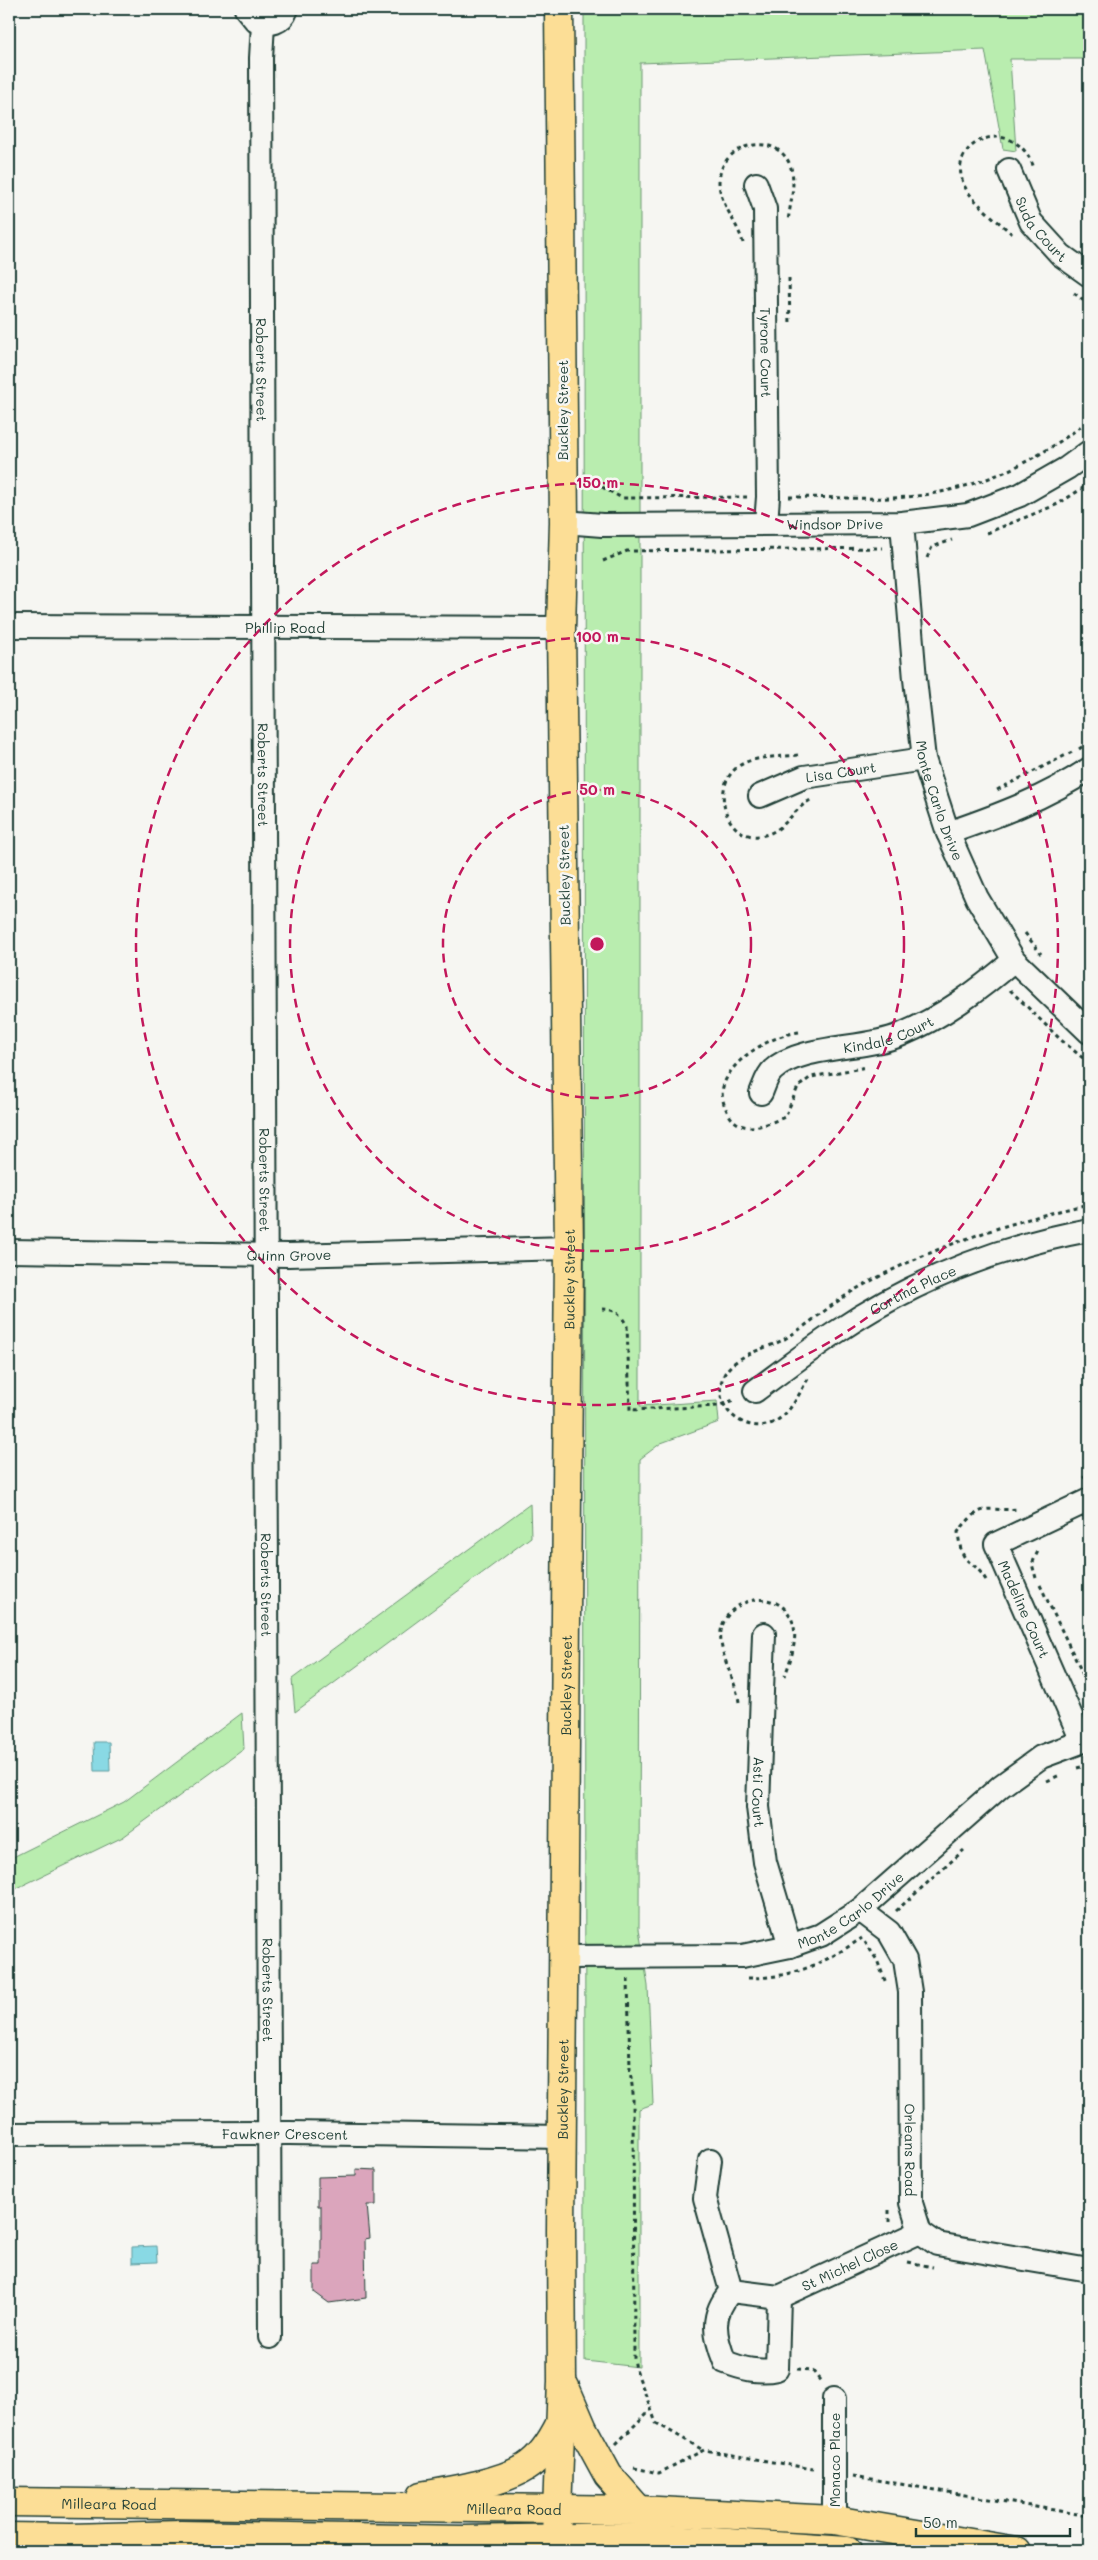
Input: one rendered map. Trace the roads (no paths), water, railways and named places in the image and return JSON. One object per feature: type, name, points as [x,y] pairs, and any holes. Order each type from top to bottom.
[{"type":"main road","name":"Buckley Street","points":[[556,2544],[562,2381],[562,2137],[569,1248],[561,628],[564,522],[559,9]]},
{"type":"main road","points":[[562,2381],[583,2429],[608,2474],[633,2533]]},
{"type":"main road","points":[[360,2506],[471,2486],[510,2474],[526,2467],[537,2457],[551,2442],[560,2424]]},
{"type":"main road","name":"Milleara Road","points":[[9,2502],[556,2509],[633,2533],[846,2551]]},
{"type":"main road","name":"Milleara Road","points":[[9,2537],[75,2545],[181,2535],[476,2546],[556,2544],[633,2533],[834,2520],[1016,2551]]},
{"type":"street","points":[[246,9],[250,16],[263,24],[277,22],[288,9]]},
{"type":"street","name":"Roberts Street","points":[[263,24],[260,58],[264,626],[270,2337]]},
{"type":"street","name":"Suda Court","points":[[1008,170],[1031,222],[1062,255],[1089,274]]},
{"type":"street","name":"Tyrone Court","points":[[756,184],[765,209],[768,496],[766,523]]},
{"type":"street","name":"Windsor Drive","points":[[564,522],[602,525],[902,523],[968,515],[1020,495],[1067,468],[1089,452]]},
{"type":"street","name":"Monte Carlo Drive","points":[[902,523],[915,679],[924,759],[948,833],[977,898],[1014,960],[1089,1032]]},
{"type":"street","name":"Phillip Road","points":[[9,626],[561,628]]},
{"type":"street","name":"Lisa Court","points":[[760,796],[804,777],[924,759]]},
{"type":"street","points":[[948,833],[1017,808],[1074,779],[1089,769]]},
{"type":"street","name":"Kindale Court","points":[[761,1093],[772,1070],[792,1058],[860,1046],[898,1036],[934,1019],[976,992],[1014,960]]},
{"type":"street","name":"Cortina Place","points":[[755,1391],[835,1332],[884,1302],[950,1270],[1006,1250],[1089,1230]]},
{"type":"street","name":"Quinn Grove","points":[[9,1251],[266,1254],[569,1248]]},
{"type":"street","name":"Madeline Court","points":[[1086,1740],[996,1544],[1089,1500]]},
{"type":"street","name":"Asti Court","points":[[764,1634],[758,1807],[765,1862],[790,1946]]},
{"type":"street","name":"Monte Carlo Drive","points":[[564,1957],[742,1956],[790,1946],[821,1936],[860,1910],[1001,1786],[1041,1757],[1086,1740]]},
{"type":"street","name":"Orleans Road","points":[[860,1910],[890,1932],[905,1960],[910,1992],[912,2203],[920,2232]]},
{"type":"street","name":"Fawkner Crescent","points":[[9,2134],[270,2133],[562,2137]]},
{"type":"street","points":[[710,2160],[705,2198],[731,2291]]},
{"type":"street","points":[[920,2232],[937,2244],[1089,2270]]},
{"type":"street","name":"St Michel Close","points":[[779,2297],[920,2232]]},
{"type":"street","points":[[731,2291],[779,2297],[777,2369],[767,2371],[743,2369],[725,2362],[718,2343],[716,2320],[720,2303],[731,2291]]},
{"type":"street","name":"Monaco Place","points":[[834,2399],[834,2520]]},
{"type":"street","points":[[144,2551],[181,2535]]},
{"type":"water","points":[[94,1742],[109,1742],[110,1771],[95,1771]]},
{"type":"water","points":[[156,2246],[157,2262],[132,2263],[132,2247]]}]
